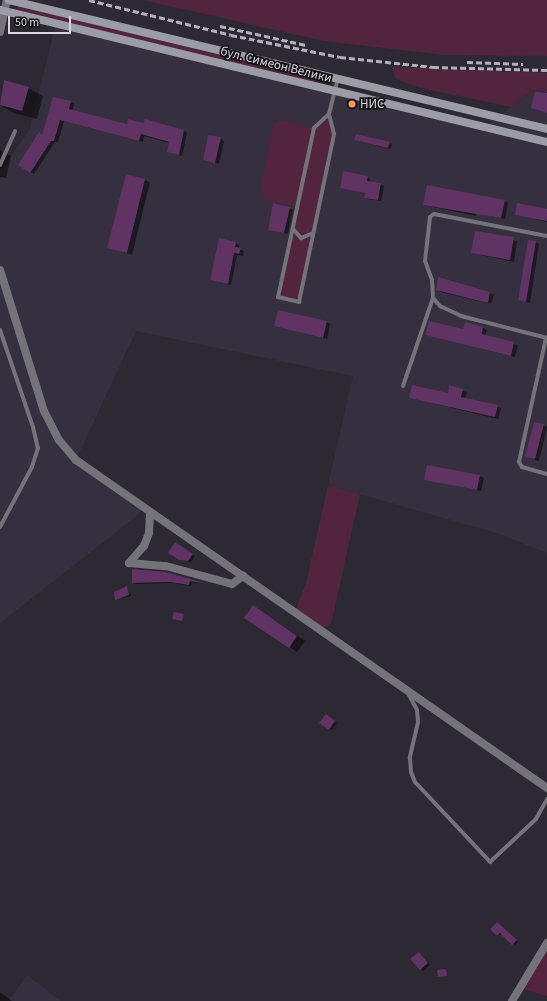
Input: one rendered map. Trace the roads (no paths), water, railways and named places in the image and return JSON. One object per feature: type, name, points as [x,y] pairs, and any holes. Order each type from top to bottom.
[{"type":"main road","name":"бул. Симеон Велики","points":[[8,0],[547,129]]},
{"type":"main road","name":"бул. Симеон Велики","points":[[3,11],[547,142]]},
{"type":"street","points":[[0,32],[3,11],[8,0]]},
{"type":"street","points":[[0,270],[44,411],[59,440],[76,460],[150,513],[405,687],[547,788]]},
{"type":"street","points":[[150,513],[149,532],[144,546],[129,563],[166,566],[232,584],[243,576]]},
{"type":"street","points":[[512,1001],[547,943]]},
{"type":"lane","points":[[329,114],[314,128],[294,229],[278,297],[299,302],[312,233],[334,134],[329,114],[338,79]]},
{"type":"lane","points":[[0,165],[15,131]]},
{"type":"lane","points":[[404,386],[433,298],[432,280],[425,261],[430,217],[434,214],[547,236]]},
{"type":"lane","points":[[294,229],[301,238],[308,237],[312,233]]},
{"type":"lane","points":[[433,298],[440,306],[461,316],[547,338],[519,462],[522,467],[547,474]]},
{"type":"lane","points":[[0,330],[33,427],[38,448],[32,467],[0,527]]},
{"type":"lane","points":[[405,687],[417,710],[418,722],[410,758],[411,772],[415,782],[490,862],[536,818],[547,798]]},
{"type":"railway","points":[[89,0],[231,35],[340,57],[433,67],[547,70]]},
{"type":"railway","points":[[220,26],[306,45]]},
{"type":"railway","points":[[467,62],[523,64]]},
{"type":"place","name":"НИС","points":[[352,104]]}]
